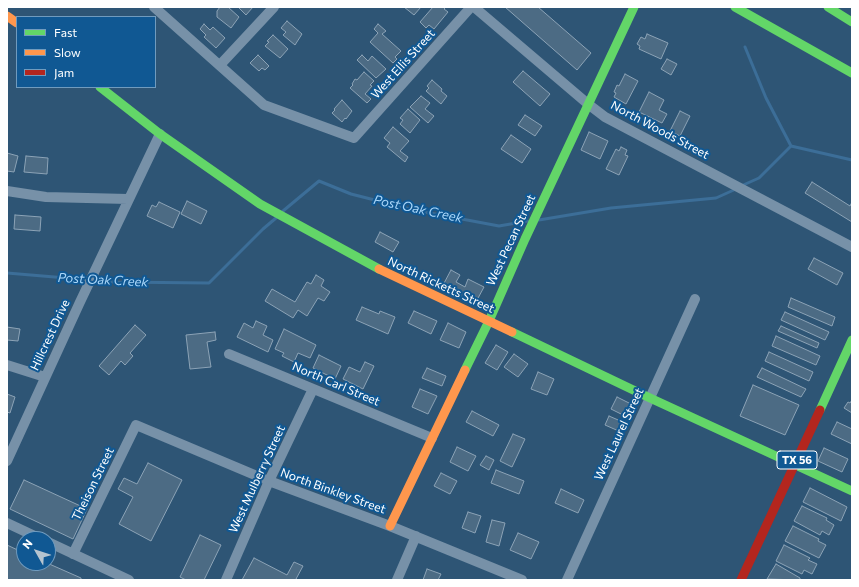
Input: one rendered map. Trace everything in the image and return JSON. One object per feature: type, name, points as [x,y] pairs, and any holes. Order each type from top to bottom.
[{"type":"main road","name":"West Pecan Street","points":[[390,526],[489,321],[525,239],[634,7]]},
{"type":"main road","points":[[735,7],[852,73]]},
{"type":"main road","points":[[828,7],[852,22]]},
{"type":"main road","points":[[7,16],[16,22]]},
{"type":"main road","name":"North Ricketts Street","points":[[101,88],[160,134],[260,204],[377,268],[650,398],[852,491]]},
{"type":"main road","name":"TX 56","points":[[741,580],[852,340]]},
{"type":"street","points":[[154,7],[220,65],[274,7]]},
{"type":"street","name":"West Ellis Street","points":[[220,65],[264,105],[354,138],[471,7]]},
{"type":"street","name":"North Woods Street","points":[[474,7],[605,117],[852,247]]},
{"type":"street","name":"Hillcrest Drive","points":[[7,461],[97,265],[160,134]]},
{"type":"street","points":[[7,191],[46,197],[128,199]]},
{"type":"street","name":"West Laurel Street","points":[[567,580],[696,300]]},
{"type":"street","name":"North Carl Street","points":[[230,354],[432,438]]},
{"type":"street","points":[[7,365],[45,377]]},
{"type":"street","name":"West Mulberry Street","points":[[226,580],[313,389]]},
{"type":"street","name":"North Binkley Street","points":[[136,425],[270,481],[416,536],[522,580]]},
{"type":"street","name":"Theison Street","points":[[73,554],[136,425]]},
{"type":"street","points":[[7,523],[24,531]]},
{"type":"street","points":[[397,580],[416,536]]},
{"type":"street","points":[[56,546],[129,580]]},
{"type":"building","points":[[220,7],[228,7],[239,17],[231,28],[217,17],[217,11]]},
{"type":"building","points":[[238,7],[253,7],[246,15]]},
{"type":"building","points":[[404,7],[421,7],[414,15]]},
{"type":"building","points":[[433,7],[446,7],[444,9],[448,12],[434,29],[429,25],[426,28],[420,22]]},
{"type":"building","points":[[505,7],[538,7],[591,53],[577,70]]},
{"type":"building","points":[[287,21],[302,34],[295,45],[283,35],[286,32],[281,28]]},
{"type":"building","points":[[204,24],[210,30],[213,27],[225,38],[216,48],[204,37],[206,35],[200,29]]},
{"type":"building","points":[[378,24],[386,31],[382,34],[401,51],[395,57],[397,59],[393,63],[370,42],[378,33],[374,29]]},
{"type":"building","points":[[647,34],[668,43],[661,59],[639,49],[640,46],[637,44],[641,37],[645,39]]},
{"type":"building","points":[[273,35],[288,49],[280,58],[265,46],[269,42],[267,41]]},
{"type":"building","points":[[258,55],[269,66],[265,70],[262,68],[259,71],[250,63]]},
{"type":"building","points":[[362,55],[368,61],[372,56],[386,69],[376,78],[357,60]]},
{"type":"building","points":[[667,59],[677,64],[671,75],[661,69]]},
{"type":"building","points":[[523,71],[550,94],[540,106],[513,82]]},
{"type":"building","points":[[364,72],[374,81],[370,85],[372,86],[365,94],[371,99],[367,103],[350,88],[355,79],[357,80]]},
{"type":"building","points":[[625,74],[638,81],[626,104],[614,97],[616,93],[614,92],[617,85],[619,86]]},
{"type":"building","points":[[432,80],[447,96],[441,104],[426,91],[429,88],[427,86]]},
{"type":"building","points":[[649,92],[664,100],[659,110],[667,114],[662,123],[639,112]]},
{"type":"building","points":[[421,96],[430,103],[425,109],[434,116],[428,123],[410,107]]},
{"type":"building","points":[[342,100],[352,111],[342,122],[332,113]]},
{"type":"building","points":[[408,109],[420,120],[410,133],[400,124],[403,120],[400,118]]},
{"type":"building","points":[[680,111],[690,116],[680,136],[670,131]]},
{"type":"building","points":[[525,115],[542,126],[535,136],[518,125]]},
{"type":"building","points":[[393,127],[409,141],[400,151],[408,157],[405,162],[387,147],[390,143],[384,138]]},
{"type":"building","points":[[589,132],[608,141],[600,159],[581,150]]},
{"type":"building","points":[[511,135],[531,149],[522,163],[501,149]]},
{"type":"building","points":[[621,147],[627,150],[625,155],[628,156],[619,175],[606,169],[616,149],[619,151]]},
{"type":"building","points":[[7,153],[18,156],[14,172],[7,171]]},
{"type":"building","points":[[26,156],[48,158],[47,174],[24,172]]},
{"type":"building","points":[[812,182],[850,206],[852,202],[852,222],[805,193]]},
{"type":"building","points":[[187,201],[207,211],[201,224],[181,214]]},
{"type":"building","points":[[159,202],[180,212],[173,228],[147,216],[152,205],[156,207]]},
{"type":"building","points":[[15,215],[41,217],[40,231],[14,229]]},
{"type":"building","points":[[380,232],[399,242],[393,252],[375,242]]},
{"type":"building","points":[[814,258],[843,273],[837,285],[808,269]]},
{"type":"building","points":[[451,270],[460,275],[456,282],[465,287],[468,279],[484,287],[477,300],[471,297],[470,301],[442,287]]},
{"type":"building","points":[[316,275],[324,280],[321,286],[330,292],[324,301],[318,298],[307,316],[298,310],[293,318],[265,301],[272,289],[295,302],[307,282],[311,284]]},
{"type":"building","points":[[791,298],[835,317],[832,326],[788,307]]},
{"type":"building","points":[[362,307],[379,314],[380,311],[395,317],[388,334],[356,320]]},
{"type":"building","points":[[414,311],[437,321],[431,334],[408,323]]},
{"type":"building","points":[[785,312],[829,332],[825,340],[781,320]]},
{"type":"building","points":[[256,321],[267,326],[263,335],[273,340],[268,352],[237,337],[244,323],[253,328]]},
{"type":"building","points":[[448,323],[466,332],[459,348],[440,340]]},
{"type":"building","points":[[135,325],[146,335],[130,353],[133,356],[125,365],[121,361],[109,375],[99,366]]},
{"type":"building","points":[[781,326],[819,343],[817,348],[778,331]]},
{"type":"building","points":[[7,327],[20,329],[18,341],[7,340]]},
{"type":"building","points":[[284,329],[316,345],[310,358],[298,353],[294,362],[282,356],[284,353],[275,349]]},
{"type":"building","points":[[215,332],[216,340],[207,342],[211,367],[190,369],[186,335]]},
{"type":"building","points":[[776,336],[820,356],[816,365],[772,346]]},
{"type":"building","points":[[496,345],[508,352],[497,370],[485,363]]},
{"type":"building","points":[[769,352],[813,372],[809,381],[765,361]]},
{"type":"building","points":[[514,354],[528,364],[518,377],[504,367]]},
{"type":"building","points":[[319,355],[341,366],[335,379],[313,368]]},
{"type":"building","points":[[365,362],[374,366],[363,389],[343,379],[349,367],[360,372]]},
{"type":"building","points":[[427,368],[446,376],[442,386],[422,378]]},
{"type":"building","points":[[762,368],[806,389],[801,397],[757,377]]},
{"type":"building","points":[[538,372],[554,379],[547,395],[531,389]]},
{"type":"building","points":[[753,385],[799,405],[785,435],[740,416]]},
{"type":"building","points":[[420,389],[437,396],[428,414],[412,407]]},
{"type":"building","points":[[7,394],[15,397],[10,413],[7,412]]},
{"type":"building","points":[[617,397],[633,405],[627,417],[611,409]]},
{"type":"building","points":[[852,400],[852,413],[844,408],[848,402],[850,403]]},
{"type":"building","points":[[472,411],[499,425],[493,436],[466,422]]},
{"type":"building","points":[[609,416],[625,423],[621,432],[605,425]]},
{"type":"building","points":[[837,422],[852,429],[852,444],[831,434]]},
{"type":"building","points":[[513,434],[525,439],[512,467],[500,461]]},
{"type":"building","points":[[457,447],[476,456],[468,471],[450,462]]},
{"type":"building","points":[[824,448],[848,459],[842,472],[818,461]]},
{"type":"building","points":[[486,456],[494,460],[489,470],[480,465]]},
{"type":"building","points":[[148,463],[182,480],[151,541],[119,524],[133,497],[118,489],[124,478],[137,484]]},
{"type":"building","points":[[496,470],[524,481],[519,494],[491,483]]},
{"type":"building","points":[[441,473],[457,481],[450,494],[434,486]]},
{"type":"building","points":[[24,480],[87,509],[73,539],[10,509]]},
{"type":"building","points":[[810,488],[847,507],[841,521],[803,502]]},
{"type":"building","points":[[561,489],[584,500],[578,513],[555,503]]},
{"type":"building","points":[[802,506],[827,518],[826,520],[834,525],[829,535],[822,531],[820,535],[794,521]]},
{"type":"building","points":[[468,512],[481,516],[475,533],[462,528]]},
{"type":"building","points":[[492,520],[505,523],[499,546],[486,542]]},
{"type":"building","points":[[793,526],[819,539],[818,541],[826,545],[819,558],[785,541]]},
{"type":"building","points":[[518,533],[539,542],[531,559],[510,550]]},
{"type":"building","points":[[200,535],[221,545],[204,580],[186,580],[180,577]]},
{"type":"building","points":[[7,545],[16,549],[16,571],[56,571],[56,567],[81,578],[81,580],[7,580]]},
{"type":"building","points":[[784,545],[810,558],[808,560],[817,564],[812,574],[804,570],[802,574],[776,561]]},
{"type":"building","points":[[254,558],[287,575],[294,562],[303,566],[296,579],[299,580],[242,580]]},
{"type":"building","points":[[776,564],[800,578],[800,580],[767,579]]},
{"type":"building","points":[[427,569],[441,574],[438,580],[423,580]]},
{"type":"waterway","points":[[745,47],[766,98],[791,146]]},
{"type":"waterway","name":"Post Oak Creek","points":[[741,186],[759,178],[791,146],[852,160]]},
{"type":"waterway","name":"Post Oak Creek","points":[[283,211],[319,181],[351,194],[414,210],[499,226],[528,221]]},
{"type":"waterway","name":"Post Oak Creek","points":[[539,220],[611,208],[716,198],[736,189]]},
{"type":"waterway","name":"Post Oak Creek","points":[[7,273],[114,282],[209,283],[276,218]]},
{"type":"traffic: fast","points":[[465,370],[634,7]]},
{"type":"traffic: fast","points":[[735,7],[852,73]]},
{"type":"traffic: fast","points":[[828,7],[852,22]]},
{"type":"traffic: fast","points":[[101,88],[160,134],[260,204],[379,269]]},
{"type":"traffic: fast","points":[[512,332],[650,398],[852,491]]},
{"type":"traffic: fast","points":[[820,410],[852,340]]},
{"type":"traffic: slow","points":[[7,16],[16,22]]},
{"type":"traffic: slow","points":[[379,269],[512,332]]},
{"type":"traffic: slow","points":[[390,526],[465,370]]},
{"type":"traffic: jam","points":[[741,580],[820,410]]}]
